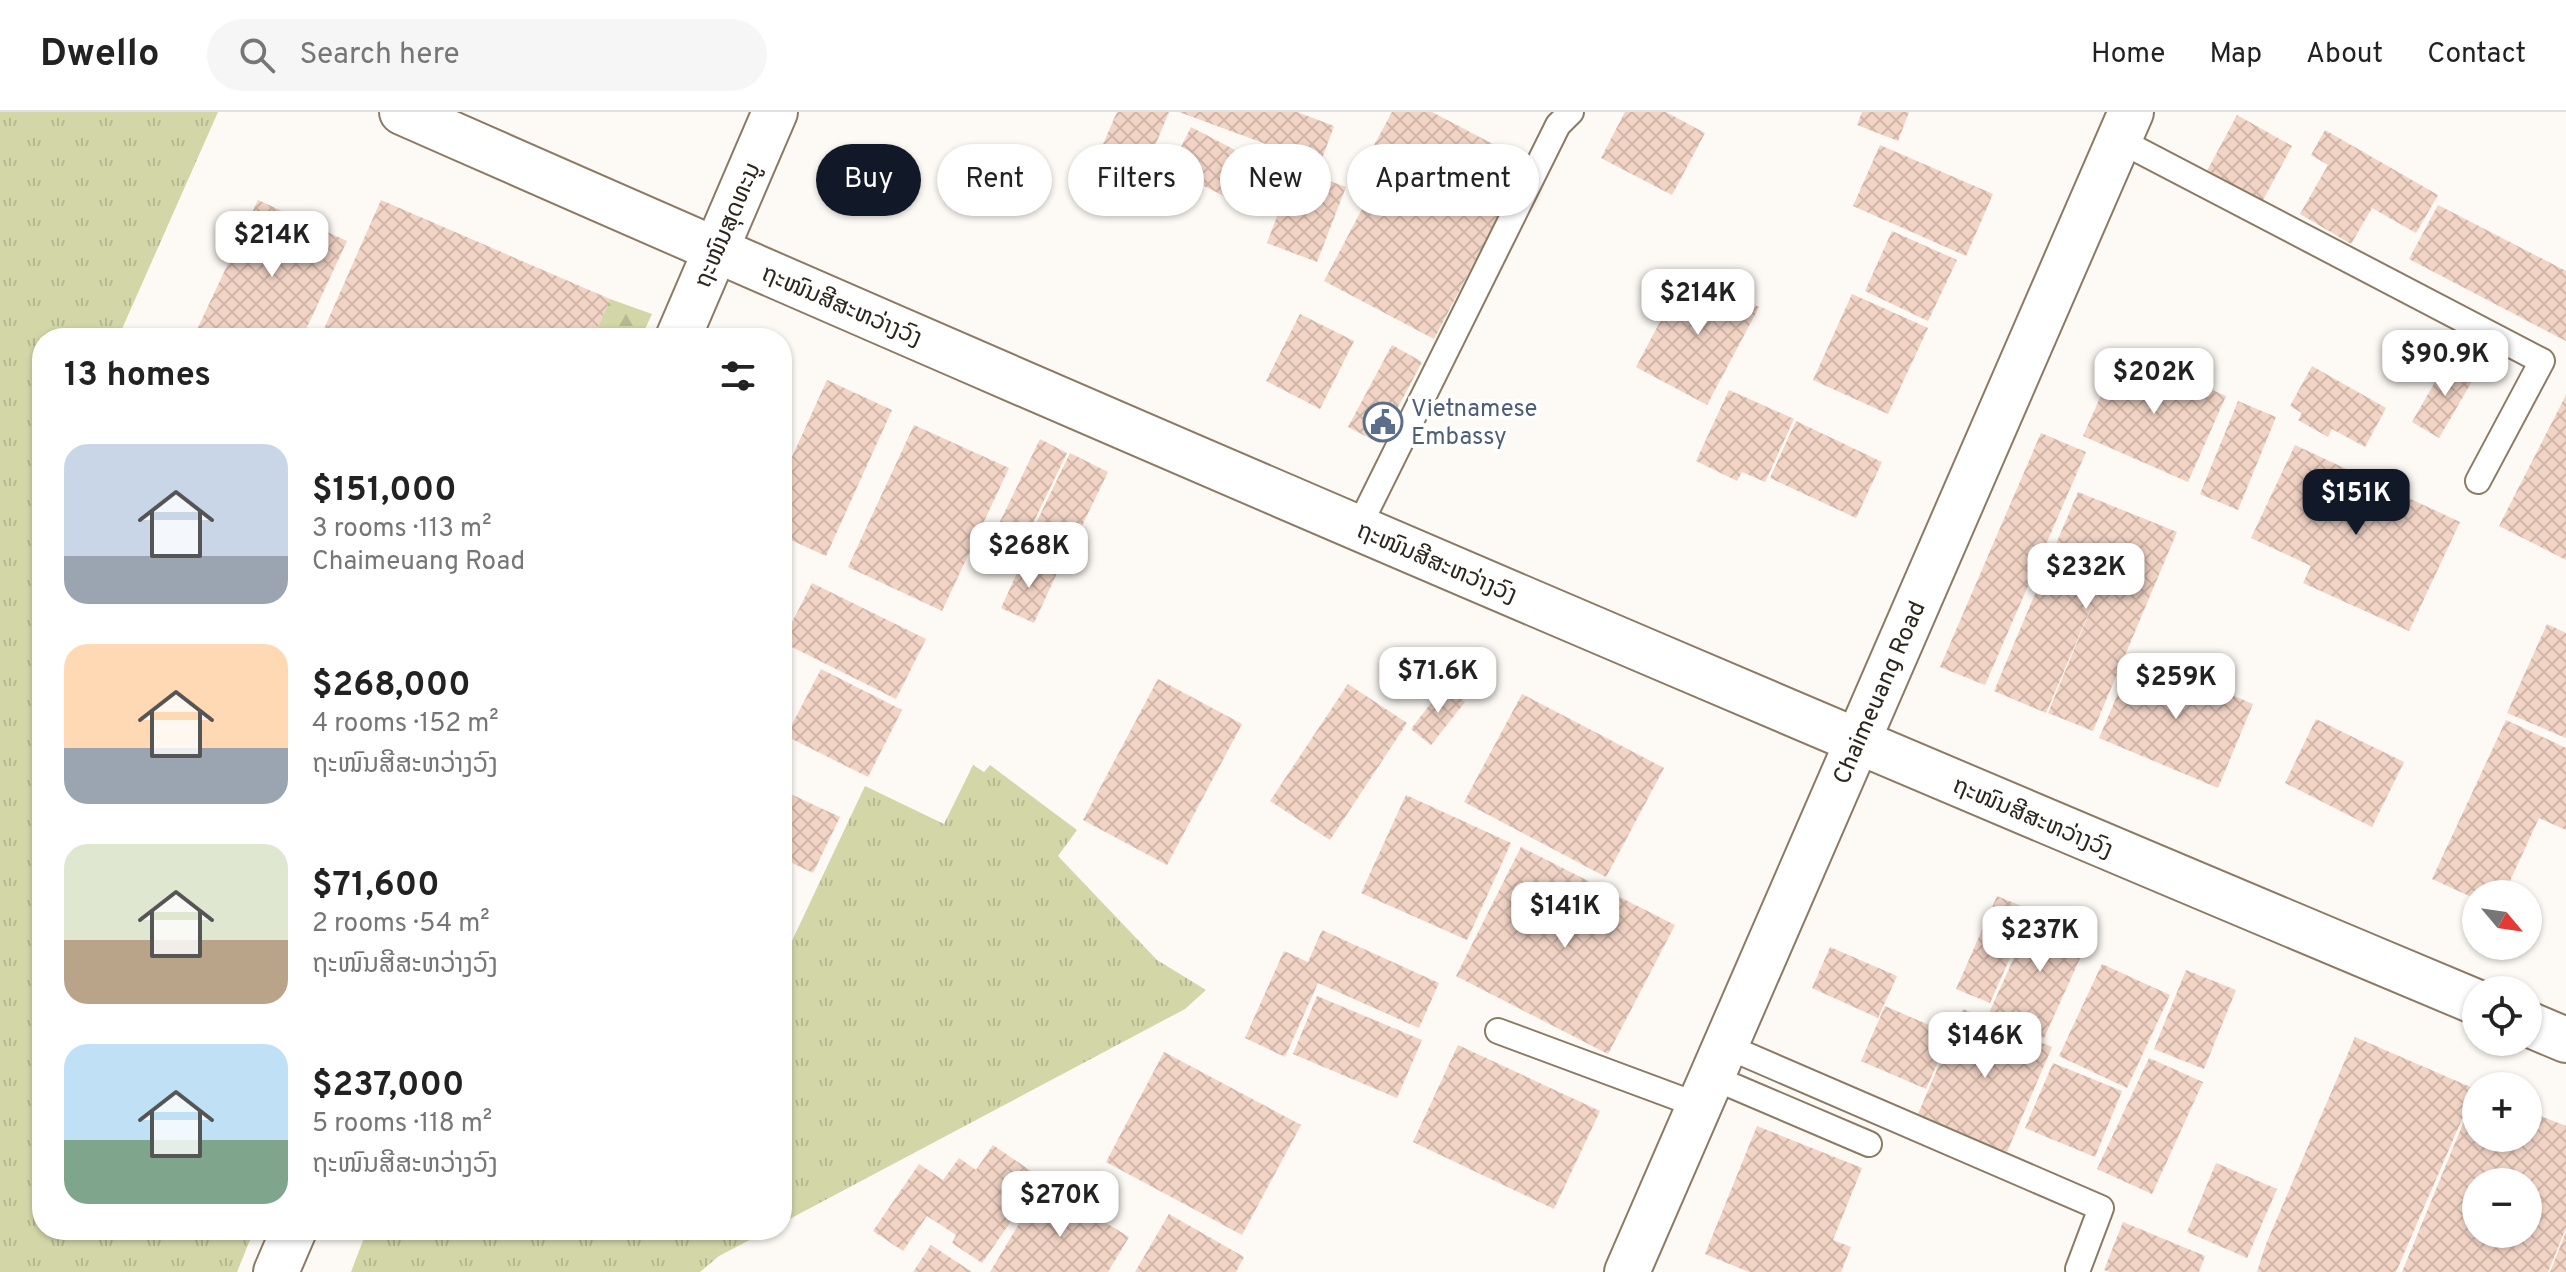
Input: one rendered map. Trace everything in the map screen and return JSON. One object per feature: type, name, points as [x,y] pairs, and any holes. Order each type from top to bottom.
[{"type":"street","name":"ຖະໜົນສີສະຫວ່າງວົງ","points":[[402,112],[1858,743],[2462,996]]},
{"type":"street","name":"ຖະໜົນສຸດທະນູ","points":[[682,328],[775,112]]},
{"type":"street","name":"Chaimeuang Road","points":[[1627,1272],[2125,126]]},
{"type":"street","points":[[2542,1030],[2566,1040]]},
{"type":"street","points":[[276,1272],[290,1240]]},
{"type":"lane","points":[[1358,528],[1565,114]]},
{"type":"lane","points":[[2125,126],[2542,361],[2478,481]]},
{"type":"lane","points":[[1498,1031],[1713,1076],[2101,1208],[2078,1269]]},
{"type":"lane","points":[[1713,1076],[1869,1144]]},
{"type":"green space","points":[[0,112],[218,112],[122,328],[32,328],[32,1240],[250,1240],[237,1272],[0,1272]]},
{"type":"green space","points":[[610,299],[652,314],[646,328],[597,328]]},
{"type":"green space","points":[[973,765],[984,772],[990,765],[1077,830],[1058,856],[1157,960],[1206,990],[1185,1009],[792,1218],[792,941],[865,786],[944,824]]},
{"type":"green space","points":[[363,1240],[750,1240],[719,1256],[700,1272],[351,1272]]},
{"type":"building","points":[[1117,112],[1169,112],[1156,144],[1103,144]]},
{"type":"building","points":[[1179,112],[1297,112],[1334,126],[1327,144],[1266,144]]},
{"type":"building","points":[[1392,112],[1432,112],[1493,144],[1375,144]]},
{"type":"building","points":[[1625,112],[1666,112],[1705,133],[1672,195],[1601,158]]},
{"type":"building","points":[[1862,112],[1909,112],[1898,141],[1857,125]]},
{"type":"building","points":[[2237,115],[2292,146],[2262,202],[2207,171]]},
{"type":"building","points":[[1191,127],[1224,144],[1220,144],[1220,194],[1204,186],[1204,144],[1182,144]]},
{"type":"building","points":[[2325,130],[2438,195],[2416,233],[2372,208],[2351,244],[2300,214],[2328,165],[2311,155]]},
{"type":"building","points":[[1880,145],[1993,194],[1966,256],[1853,206]]},
{"type":"building","points":[[1331,181],[1346,187],[1317,262],[1267,243],[1277,216],[1331,216]]},
{"type":"building","points":[[258,200],[347,241],[307,328],[198,328]]},
{"type":"building","points":[[381,200],[610,299],[597,328],[324,328]]},
{"type":"building","points":[[2438,205],[2566,271],[2566,341],[2409,259]]},
{"type":"building","points":[[1358,216],[1499,216],[1434,339],[1324,281]]},
{"type":"building","points":[[1892,231],[1957,260],[1928,321],[1865,291]]},
{"type":"building","points":[[1688,269],[1759,307],[1707,405],[1636,367]]},
{"type":"building","points":[[1852,294],[1928,328],[1888,414],[1813,380]]},
{"type":"building","points":[[1300,314],[1354,341],[1320,409],[1266,381]]},
{"type":"building","points":[[1392,345],[1422,362],[1379,443],[1348,427]]},
{"type":"building","points":[[2121,350],[2226,396],[2188,482],[2083,436]]},
{"type":"building","points":[[2460,360],[2478,371],[2439,438],[2412,422],[2446,363],[2456,368]]},
{"type":"building","points":[[2312,366],[2386,408],[2365,447],[2332,429],[2328,437],[2298,420],[2302,413],[2290,406]]},
{"type":"building","points":[[827,380],[892,410],[826,556],[792,541],[792,457]]},
{"type":"building","points":[[1729,390],[1794,419],[1765,482],[1742,472],[1737,481],[1696,461]]},
{"type":"building","points":[[2566,395],[2566,560],[2499,526]]},
{"type":"building","points":[[2238,401],[2276,417],[2238,510],[2200,494]]},
{"type":"building","points":[[1796,421],[1882,462],[1856,518],[1770,478]]},
{"type":"building","points":[[914,425],[1009,468],[942,611],[848,567]]},
{"type":"building","points":[[2041,433],[2086,452],[1985,685],[1940,667]]},
{"type":"building","points":[[1040,439],[1067,453],[1021,548],[994,534]]},
{"type":"building","points":[[2295,445],[2460,522],[2409,631],[2303,583],[2311,566],[2251,538]]},
{"type":"building","points":[[1070,453],[1108,472],[1062,567],[1024,548]]},
{"type":"building","points":[[2078,492],[2177,532],[2093,731],[2048,713],[2099,589],[2046,713],[1994,691]]},
{"type":"building","points":[[1024,558],[1057,573],[1034,623],[1001,608]]},
{"type":"building","points":[[812,583],[926,639],[896,699],[792,647],[792,622]]},
{"type":"building","points":[[2547,624],[2566,633],[2566,738],[2507,713]]},
{"type":"building","points":[[2135,654],[2253,704],[2218,788],[2099,738]]},
{"type":"building","points":[[821,669],[902,710],[868,777],[792,739],[792,725]]},
{"type":"building","points":[[1158,679],[1242,724],[1167,865],[1083,820]]},
{"type":"building","points":[[1348,684],[1407,723],[1330,840],[1270,801]]},
{"type":"building","points":[[1445,685],[1465,702],[1431,745],[1411,729]]},
{"type":"building","points":[[1522,694],[1664,768],[1606,877],[1464,802]]},
{"type":"building","points":[[2316,719],[2404,762],[2372,827],[2285,783]]},
{"type":"building","points":[[2506,720],[2566,748],[2566,830],[2539,818],[2510,880],[2462,880],[2462,893],[2432,879]]},
{"type":"building","points":[[792,795],[840,817],[813,873],[792,863]]},
{"type":"building","points":[[1406,795],[1511,843],[1467,940],[1361,893]]},
{"type":"building","points":[[1521,847],[1675,925],[1608,1054],[1456,976]]},
{"type":"building","points":[[1997,896],[2031,910],[1990,1003],[1956,989]]},
{"type":"building","points":[[2036,909],[2091,934],[2044,1038],[1989,1013]]},
{"type":"building","points":[[1322,930],[1439,983],[1419,1028],[1318,983],[1285,1057],[1245,1038],[1284,951],[1308,962]]},
{"type":"building","points":[[1830,947],[1897,976],[1878,1018],[1812,988]]},
{"type":"building","points":[[2102,964],[2170,995],[2127,1088],[2059,1056]]},
{"type":"building","points":[[2186,970],[2236,990],[2204,1069],[2154,1049]]},
{"type":"building","points":[[1317,996],[1422,1040],[1397,1098],[1293,1054]]},
{"type":"building","points":[[1885,1006],[1950,1034],[1926,1089],[1861,1061]]},
{"type":"building","points":[[1963,1009],[2052,1047],[2007,1152],[1918,1114]]},
{"type":"building","points":[[2355,1037],[2462,1083],[2462,1119],[2396,1272],[2257,1272],[2266,1244]]},
{"type":"building","points":[[1458,1045],[1600,1111],[1554,1209],[1413,1142]]},
{"type":"building","points":[[1164,1052],[1301,1125],[1242,1235],[1106,1162]]},
{"type":"building","points":[[2149,1058],[2203,1082],[2152,1194],[2097,1169]]},
{"type":"building","points":[[2053,1063],[2122,1091],[2095,1157],[2025,1128]]},
{"type":"building","points":[[2542,1117],[2566,1126],[2566,1228],[2548,1272],[2402,1272],[2462,1126],[2462,1152],[2542,1152]]},
{"type":"building","points":[[1757,1126],[1862,1168],[1833,1240],[1851,1247],[1841,1272],[1749,1272],[1705,1254]]},
{"type":"building","points":[[993,1145],[1041,1178],[982,1263],[952,1243],[956,1235],[927,1216],[903,1251],[873,1231],[919,1164],[943,1180],[959,1158],[976,1170]]},
{"type":"building","points":[[2216,1163],[2277,1189],[2247,1258],[2187,1232]]},
{"type":"building","points":[[1043,1184],[1129,1237],[1108,1272],[990,1272]]},
{"type":"building","points":[[1169,1214],[1244,1257],[1236,1272],[1135,1272]]},
{"type":"building","points":[[2123,1222],[2205,1256],[2199,1272],[2104,1270]]},
{"type":"building","points":[[2566,1232],[2566,1272],[2550,1272]]},
{"type":"building","points":[[931,1245],[972,1272],[913,1272]]},
{"type":"place","name":"Vietnamese Embassy","points":[[1383,422]]}]
